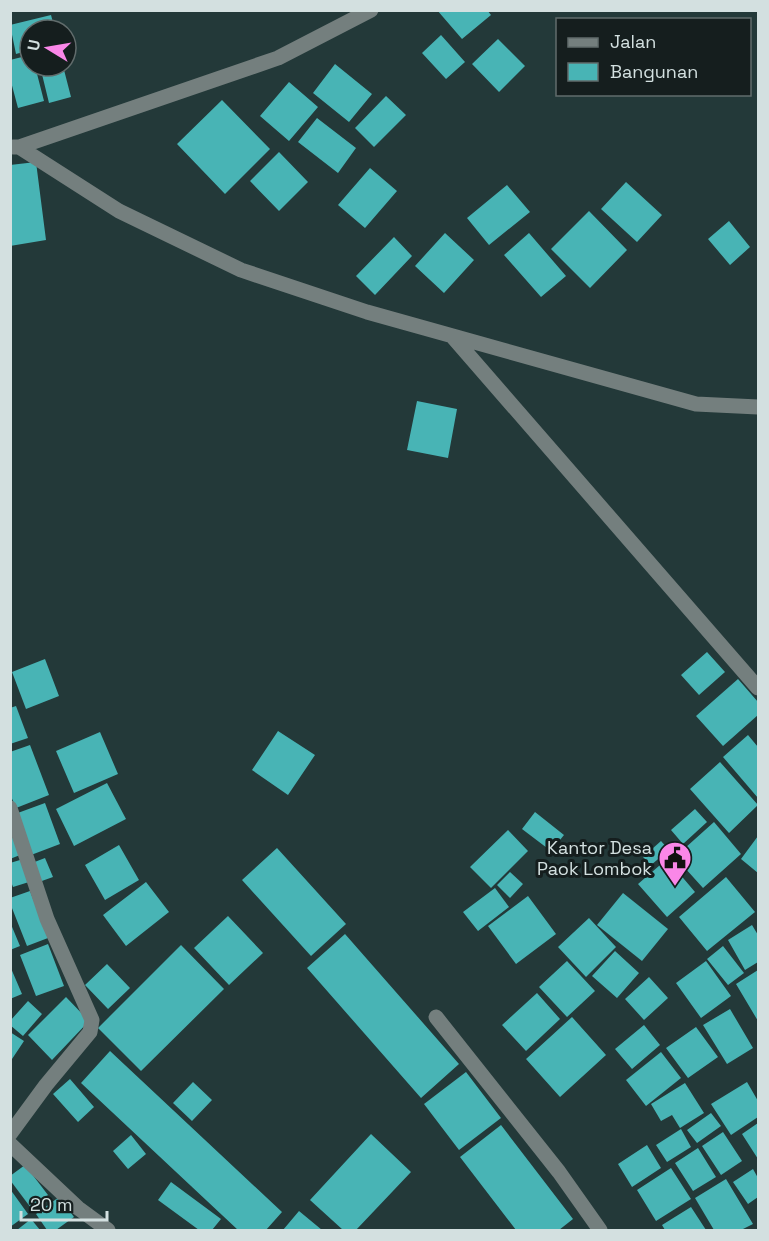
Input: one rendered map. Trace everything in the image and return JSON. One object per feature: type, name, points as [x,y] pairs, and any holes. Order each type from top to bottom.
[{"type":"street","points":[[15,147],[278,58],[371,10]]},
{"type":"street","points":[[15,147],[119,211],[241,270],[367,312],[696,404],[759,407]]},
{"type":"street","points":[[452,336],[759,688]]},
{"type":"street","points":[[10,808],[47,919],[92,1020],[90,1032],[46,1085],[10,1134]]},
{"type":"street","points":[[436,1017],[559,1172],[600,1230]]},
{"type":"street","points":[[10,1144],[78,1208],[108,1230]]},
{"type":"building","points":[[437,10],[487,10],[491,15],[462,39]]},
{"type":"building","points":[[18,23],[18,53],[16,54],[10,25]]},
{"type":"building","points":[[441,35],[465,62],[446,79],[422,53]]},
{"type":"building","points":[[498,39],[525,66],[499,92],[472,64]]},
{"type":"building","points":[[18,58],[18,78],[38,78],[44,101],[18,108],[10,78],[10,60]]},
{"type":"building","points":[[335,64],[372,94],[349,122],[313,93]]},
{"type":"building","points":[[43,78],[66,78],[71,97],[49,103]]},
{"type":"building","points":[[289,82],[318,107],[289,141],[260,116]]},
{"type":"building","points":[[386,96],[406,115],[374,147],[355,128]]},
{"type":"building","points":[[222,100],[270,149],[225,194],[177,144]]},
{"type":"building","points":[[317,118],[356,148],[338,173],[298,142]]},
{"type":"building","points":[[279,152],[308,182],[279,211],[250,181]]},
{"type":"building","points":[[36,162],[46,240],[10,246],[10,165]]},
{"type":"building","points":[[370,168],[397,191],[365,228],[338,205]]},
{"type":"building","points":[[626,182],[662,215],[637,242],[601,209]]},
{"type":"building","points":[[507,185],[530,212],[489,245],[467,218]]},
{"type":"building","points":[[589,211],[627,250],[590,288],[551,249]]},
{"type":"building","points":[[729,221],[750,247],[730,265],[708,239]]},
{"type":"building","points":[[445,233],[474,260],[444,293],[415,266]]},
{"type":"building","points":[[529,233],[566,276],[541,297],[504,255]]},
{"type":"building","points":[[394,237],[412,256],[375,295],[356,276]]},
{"type":"building","points":[[417,401],[457,409],[448,458],[407,450]]},
{"type":"building","points":[[707,652],[725,672],[699,695],[681,675]]},
{"type":"building","points":[[45,659],[59,696],[26,709],[12,672]]},
{"type":"building","points":[[738,679],[758,702],[758,715],[723,746],[696,716]]},
{"type":"building","points":[[16,706],[28,738],[10,744],[10,708]]},
{"type":"building","points":[[278,731],[315,755],[288,795],[252,770]]},
{"type":"building","points":[[100,732],[118,774],[74,793],[56,751]]},
{"type":"building","points":[[748,735],[758,747],[758,798],[723,757]]},
{"type":"building","points":[[30,745],[49,795],[16,808],[10,794],[10,752]]},
{"type":"building","points":[[720,762],[758,805],[729,833],[690,789]]},
{"type":"building","points":[[107,783],[126,819],[74,846],[56,809]]},
{"type":"building","points":[[45,803],[60,844],[31,855],[15,814]]},
{"type":"building","points":[[695,809],[707,822],[683,844],[671,830]]},
{"type":"building","points":[[535,812],[564,835],[551,851],[522,829]]},
{"type":"building","points":[[714,822],[741,854],[703,888],[675,857]]},
{"type":"building","points":[[508,830],[528,851],[491,888],[470,867]]},
{"type":"building","points":[[10,831],[20,855],[10,859]]},
{"type":"building","points":[[758,836],[758,873],[741,859]]},
{"type":"building","points":[[661,841],[669,850],[651,865],[643,857]]},
{"type":"building","points":[[119,845],[139,880],[105,900],[85,865]]},
{"type":"building","points":[[277,848],[346,924],[311,956],[242,880]]},
{"type":"building","points":[[45,858],[53,877],[39,882],[32,863]]},
{"type":"building","points":[[667,859],[695,892],[667,917],[638,884]]},
{"type":"building","points":[[20,860],[29,882],[13,887],[10,879],[10,863]]},
{"type":"building","points":[[510,872],[523,884],[510,898],[497,885]]},
{"type":"building","points":[[726,877],[755,912],[707,951],[679,917]]},
{"type":"building","points":[[146,882],[169,912],[126,946],[103,915]]},
{"type":"building","points":[[495,888],[509,907],[478,931],[463,912]]},
{"type":"building","points":[[30,891],[48,938],[27,946],[10,898]]},
{"type":"building","points":[[623,893],[668,929],[642,961],[597,925]]},
{"type":"building","points":[[528,896],[556,934],[516,964],[488,926]]},
{"type":"building","points":[[228,916],[263,953],[229,985],[194,948]]},
{"type":"building","points":[[589,918],[616,947],[586,977],[558,947]]},
{"type":"building","points":[[10,922],[20,946],[10,950]]},
{"type":"building","points":[[752,925],[758,935],[758,962],[745,970],[728,940]]},
{"type":"building","points":[[345,934],[459,1064],[421,1098],[307,968]]},
{"type":"building","points":[[48,944],[64,986],[36,996],[20,955]]},
{"type":"building","points":[[181,945],[224,989],[141,1071],[98,1028]]},
{"type":"building","points":[[723,946],[744,973],[728,985],[707,959]]},
{"type":"building","points":[[615,951],[639,973],[617,998],[592,976]]},
{"type":"building","points":[[567,961],[595,991],[567,1017],[539,987]]},
{"type":"building","points":[[706,961],[731,996],[701,1018],[676,983]]},
{"type":"building","points":[[107,964],[130,988],[108,1009],[85,985]]},
{"type":"building","points":[[10,966],[22,994],[10,999]]},
{"type":"building","points":[[758,970],[758,1021],[736,984]]},
{"type":"building","points":[[649,977],[668,998],[644,1020],[625,999]]},
{"type":"building","points":[[537,993],[560,1019],[526,1051],[502,1025]]},
{"type":"building","points":[[66,997],[89,1021],[52,1060],[28,1035]]},
{"type":"building","points":[[28,1001],[42,1014],[23,1036],[10,1025],[10,1021]]},
{"type":"building","points":[[730,1009],[753,1048],[727,1064],[703,1025]]},
{"type":"building","points":[[572,1017],[606,1055],[560,1097],[526,1059]]},
{"type":"building","points":[[644,1025],[660,1045],[632,1069],[615,1049]]},
{"type":"building","points":[[696,1027],[718,1057],[688,1078],[666,1048]]},
{"type":"building","points":[[10,1032],[24,1041],[10,1062]]},
{"type":"building","points":[[110,1051],[282,1212],[266,1230],[238,1230],[81,1083]]},
{"type":"building","points":[[661,1052],[681,1078],[646,1106],[626,1080]]},
{"type":"building","points":[[466,1072],[501,1118],[459,1150],[424,1104]]},
{"type":"building","points":[[70,1079],[94,1107],[78,1122],[53,1094]]},
{"type":"building","points":[[193,1082],[212,1100],[192,1121],[173,1103]]},
{"type":"building","points":[[747,1082],[758,1101],[758,1117],[731,1135],[711,1104]]},
{"type":"building","points":[[685,1083],[704,1113],[680,1128],[672,1115],[661,1121],[651,1104]]},
{"type":"building","points":[[711,1113],[721,1126],[697,1143],[687,1130]]},
{"type":"building","points":[[758,1123],[758,1159],[742,1134]]},
{"type":"building","points":[[501,1125],[573,1219],[559,1230],[516,1230],[460,1157]]},
{"type":"building","points":[[681,1129],[691,1147],[667,1162],[656,1145]]},
{"type":"building","points":[[723,1132],[742,1161],[721,1175],[702,1146]]},
{"type":"building","points":[[371,1134],[411,1172],[356,1230],[343,1230],[310,1200]]},
{"type":"building","points":[[131,1135],[146,1154],[128,1169],[113,1151]]},
{"type":"building","points":[[647,1145],[661,1168],[632,1187],[618,1164]]},
{"type":"building","points":[[698,1148],[716,1177],[693,1191],[675,1163]]},
{"type":"building","points":[[25,1165],[48,1195],[31,1208],[10,1180],[10,1176]]},
{"type":"building","points":[[671,1168],[691,1199],[656,1221],[637,1190]]},
{"type":"building","points":[[753,1169],[758,1178],[758,1197],[748,1204],[733,1182]]},
{"type":"building","points":[[726,1179],[753,1224],[741,1230],[714,1230],[695,1198]]},
{"type":"building","points":[[171,1182],[221,1219],[212,1230],[199,1230],[158,1200]]},
{"type":"building","points":[[10,1189],[28,1214],[10,1227]]},
{"type":"building","points":[[59,1197],[74,1217],[56,1230],[47,1230],[36,1214]]},
{"type":"building","points":[[691,1207],[706,1230],[665,1230],[662,1225]]},
{"type":"building","points":[[299,1211],[322,1230],[283,1230]]},
{"type":"building","points":[[31,1219],[40,1230],[17,1230]]},
{"type":"place","name":"Kantor Desa Paok Lombok","points":[[675,887]]}]
